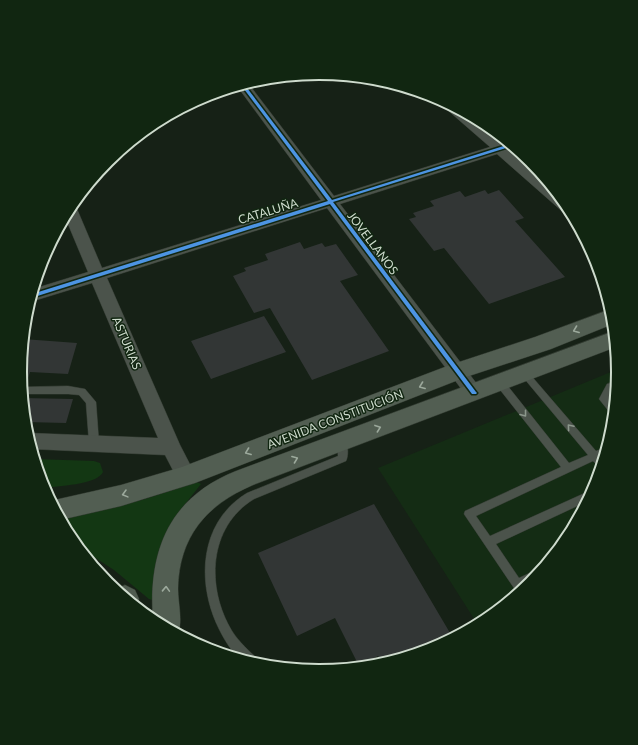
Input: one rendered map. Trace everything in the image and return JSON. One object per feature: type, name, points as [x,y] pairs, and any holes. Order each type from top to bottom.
[{"type":"main road","name":"AVENIDA CONSTITUCIÓN","points":[[61,509],[144,490],[186,476],[458,371],[543,342],[606,318]]},
{"type":"main road","name":"AVENIDA CONSTITUCIÓN","points":[[167,621],[165,588],[167,567],[172,546],[182,527],[207,499],[228,486],[342,441],[525,374],[609,341]]},
{"type":"street","name":"JOVELLANOS","points":[[246,89],[474,393]]},
{"type":"street","name":"CATALUÑA","points":[[38,294],[505,147]]},
{"type":"street","points":[[507,149],[537,178]]},
{"type":"street","name":"ASTURIAS","points":[[72,216],[186,476]]},
{"type":"street","points":[[35,440],[172,447]]},
{"type":"lane","points":[[525,374],[598,460]]},
{"type":"lane","points":[[500,383],[568,469]]},
{"type":"lane","points":[[609,405],[604,399],[610,386]]},
{"type":"lane","points":[[28,391],[68,390],[82,392],[91,402],[94,444]]},
{"type":"lane","points":[[246,656],[227,633],[217,612],[212,596],[210,559],[214,541],[225,520],[240,503],[262,490],[343,458],[342,441]]},
{"type":"lane","points":[[518,586],[469,514],[599,454]]},
{"type":"lane","points":[[489,542],[582,499]]},
{"type":"shaded area","points":[[611,372],[609,411],[601,448],[589,484],[572,519],[562,535],[539,565],[512,592],[474,619],[378,468]]},
{"type":"shaded area","points":[[40,459],[94,461],[100,463],[103,472],[93,480],[50,487]]},
{"type":"shaded area","points":[[197,482],[201,484],[178,513],[155,601],[149,599],[114,570],[91,555],[76,535],[65,516],[142,500]]},
{"type":"building","points":[[485,190],[488,194],[499,190],[524,218],[515,221],[565,277],[489,304],[444,248],[434,251],[409,219],[416,217],[413,213],[434,206],[430,201],[460,191],[465,197]]},
{"type":"building","points":[[300,242],[304,249],[322,243],[325,247],[336,244],[358,275],[340,281],[389,351],[312,380],[270,308],[254,313],[233,276],[246,271],[244,268],[268,260],[265,254]]},
{"type":"building","points":[[264,316],[286,352],[211,379],[191,341]]},
{"type":"building","points":[[29,339],[77,343],[68,374],[30,372],[27,380]]},
{"type":"building","points":[[28,398],[73,399],[66,423],[31,422]]},
{"type":"building","points":[[374,504],[450,633],[431,642],[395,655],[379,658],[378,656],[371,660],[357,662],[335,618],[297,636],[258,553]]},
{"type":"cycle path","points":[[246,89],[474,393]]},
{"type":"cycle path","points":[[38,294],[505,147]]}]
